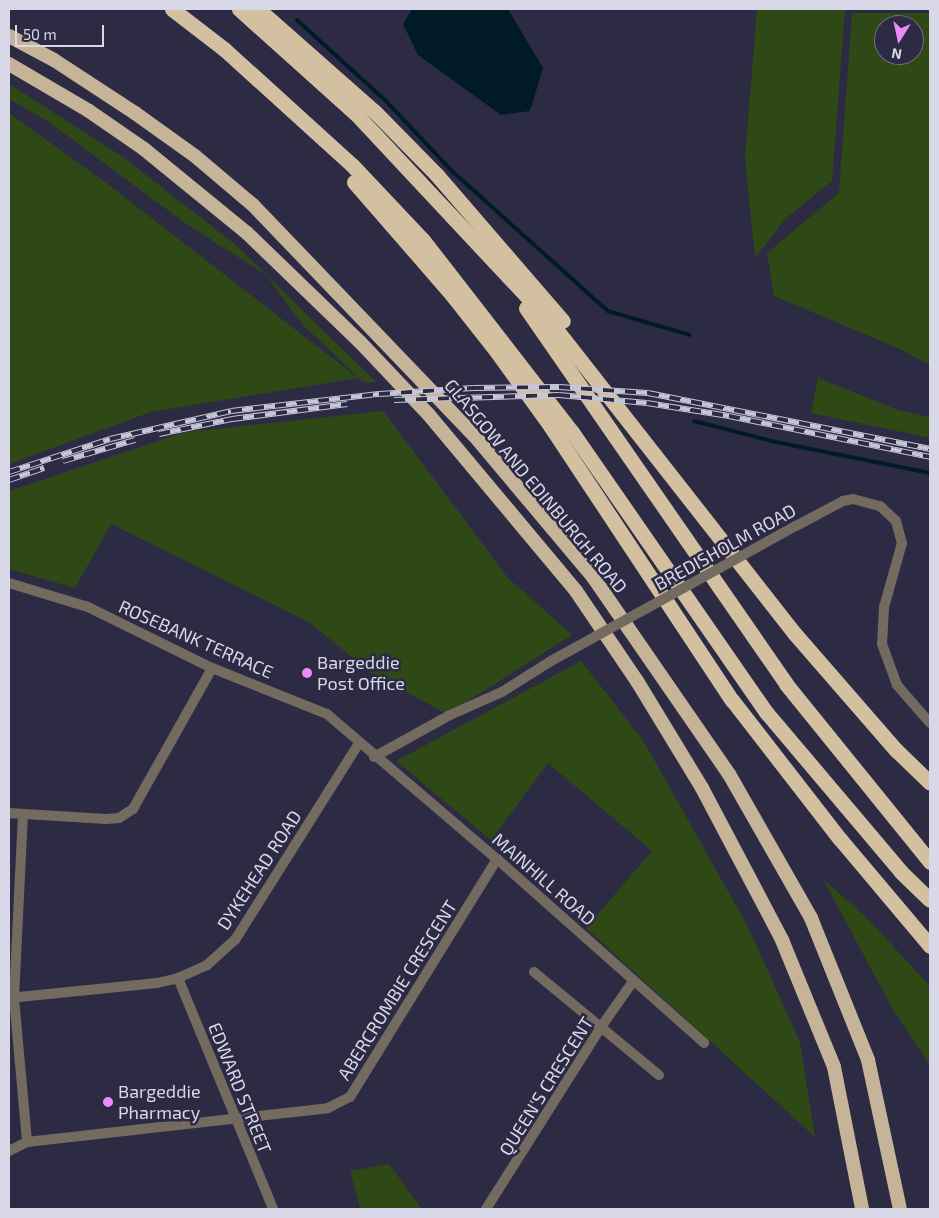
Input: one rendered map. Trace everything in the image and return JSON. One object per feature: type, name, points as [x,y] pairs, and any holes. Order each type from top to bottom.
[{"type":"highway","points":[[172,9],[252,73],[352,165],[423,240],[572,432],[662,566],[757,716],[930,937]]},
{"type":"highway","points":[[239,9],[356,114],[548,319],[753,580],[851,698],[930,783]]},
{"type":"highway","points":[[258,9],[374,112],[464,205],[614,382],[753,580]]},
{"type":"highway","name":"GLASGOW AND EDINBURGH ROAD","points":[[9,36],[54,60],[135,113],[195,156],[253,205],[478,440],[593,577],[730,774],[811,918],[868,1060],[900,1209]]},
{"type":"highway","name":"GLASGOW AND EDINBURGH ROAD","points":[[9,64],[89,111],[144,149],[247,233],[360,342],[429,415],[576,592],[637,681],[702,788],[782,940],[834,1067],[862,1209]]},
{"type":"highway","points":[[252,73],[346,173],[459,303],[551,427],[738,708],[840,839],[930,946]]},
{"type":"highway","points":[[470,236],[538,323],[786,684],[930,862]]},
{"type":"highway","points":[[662,566],[766,712],[901,872],[930,900]]},
{"type":"street","name":"BREDISHOLM ROAD","points":[[374,757],[450,715],[502,692],[551,661],[796,526],[843,501],[853,499],[880,506],[896,521],[902,543],[884,607],[882,644],[897,685],[930,723]]},
{"type":"street","name":"ROSEBANK TERRACE","points":[[9,583],[56,595],[88,607],[212,668],[323,712],[359,743]]},
{"type":"street","points":[[9,813],[106,819],[120,818],[133,809],[212,668]]},
{"type":"street","name":"MAINHILL ROAD","points":[[359,743],[497,859],[704,1043]]},
{"type":"street","name":"DYKEHEAD ROAD","points":[[11,998],[178,978],[207,965],[235,940],[359,743]]},
{"type":"street","points":[[23,814],[11,998],[27,1142]]},
{"type":"street","name":"ABERCROMBIE CRESCENT","points":[[9,1150],[27,1142],[328,1108],[350,1096],[497,859]]},
{"type":"street","points":[[534,972],[658,1075]]},
{"type":"street","name":"EDWARD STREET","points":[[178,978],[273,1209]]},
{"type":"street","name":"QUEEN'S CRESCENT","points":[[486,1209],[601,1027],[634,980]]},
{"type":"green space","points":[[757,9],[845,9],[832,181],[785,219],[755,258],[745,157]]},
{"type":"green space","points":[[852,13],[930,13],[930,365],[900,349],[774,296],[767,253],[839,193]]},
{"type":"green space","points":[[9,84],[123,157],[237,246],[376,382],[363,382],[303,325],[266,275],[185,223],[49,122],[9,99]]},
{"type":"green space","points":[[9,113],[105,182],[358,378],[151,412],[9,464]]},
{"type":"green space","points":[[818,378],[898,410],[930,417],[930,438],[811,413]]},
{"type":"green space","points":[[383,411],[508,578],[572,635],[447,714],[370,672],[309,622],[111,524],[75,588],[9,569],[9,491],[185,432]]},
{"type":"green space","points":[[581,661],[643,740],[747,925],[800,1042],[815,1137],[586,928],[652,851],[548,763],[491,840],[396,761]]},
{"type":"green space","points":[[823,879],[865,916],[930,986],[930,1065],[892,1008]]},
{"type":"green space","points":[[389,1164],[422,1209],[360,1209],[350,1171]]},
{"type":"water","points":[[412,9],[508,9],[543,68],[530,111],[501,115],[418,55],[403,24]]},
{"type":"waterway","points":[[297,20],[386,101],[453,172],[608,311],[690,335]]},
{"type":"waterway","points":[[694,421],[776,442],[930,473]]},
{"type":"railway","points":[[9,472],[110,439],[231,411],[379,394],[473,388],[559,387],[648,393],[930,449]]},
{"type":"railway","points":[[394,400],[559,395],[647,403],[729,416],[930,457]]},
{"type":"railway","points":[[159,434],[232,419],[347,404]]},
{"type":"railway","points":[[63,461],[135,440]]},
{"type":"railway","points":[[9,480],[44,468]]},
{"type":"place","name":"Bargeddie Post Office","points":[[307,673]]},
{"type":"place","name":"Bargeddie Pharmacy","points":[[108,1102]]}]
